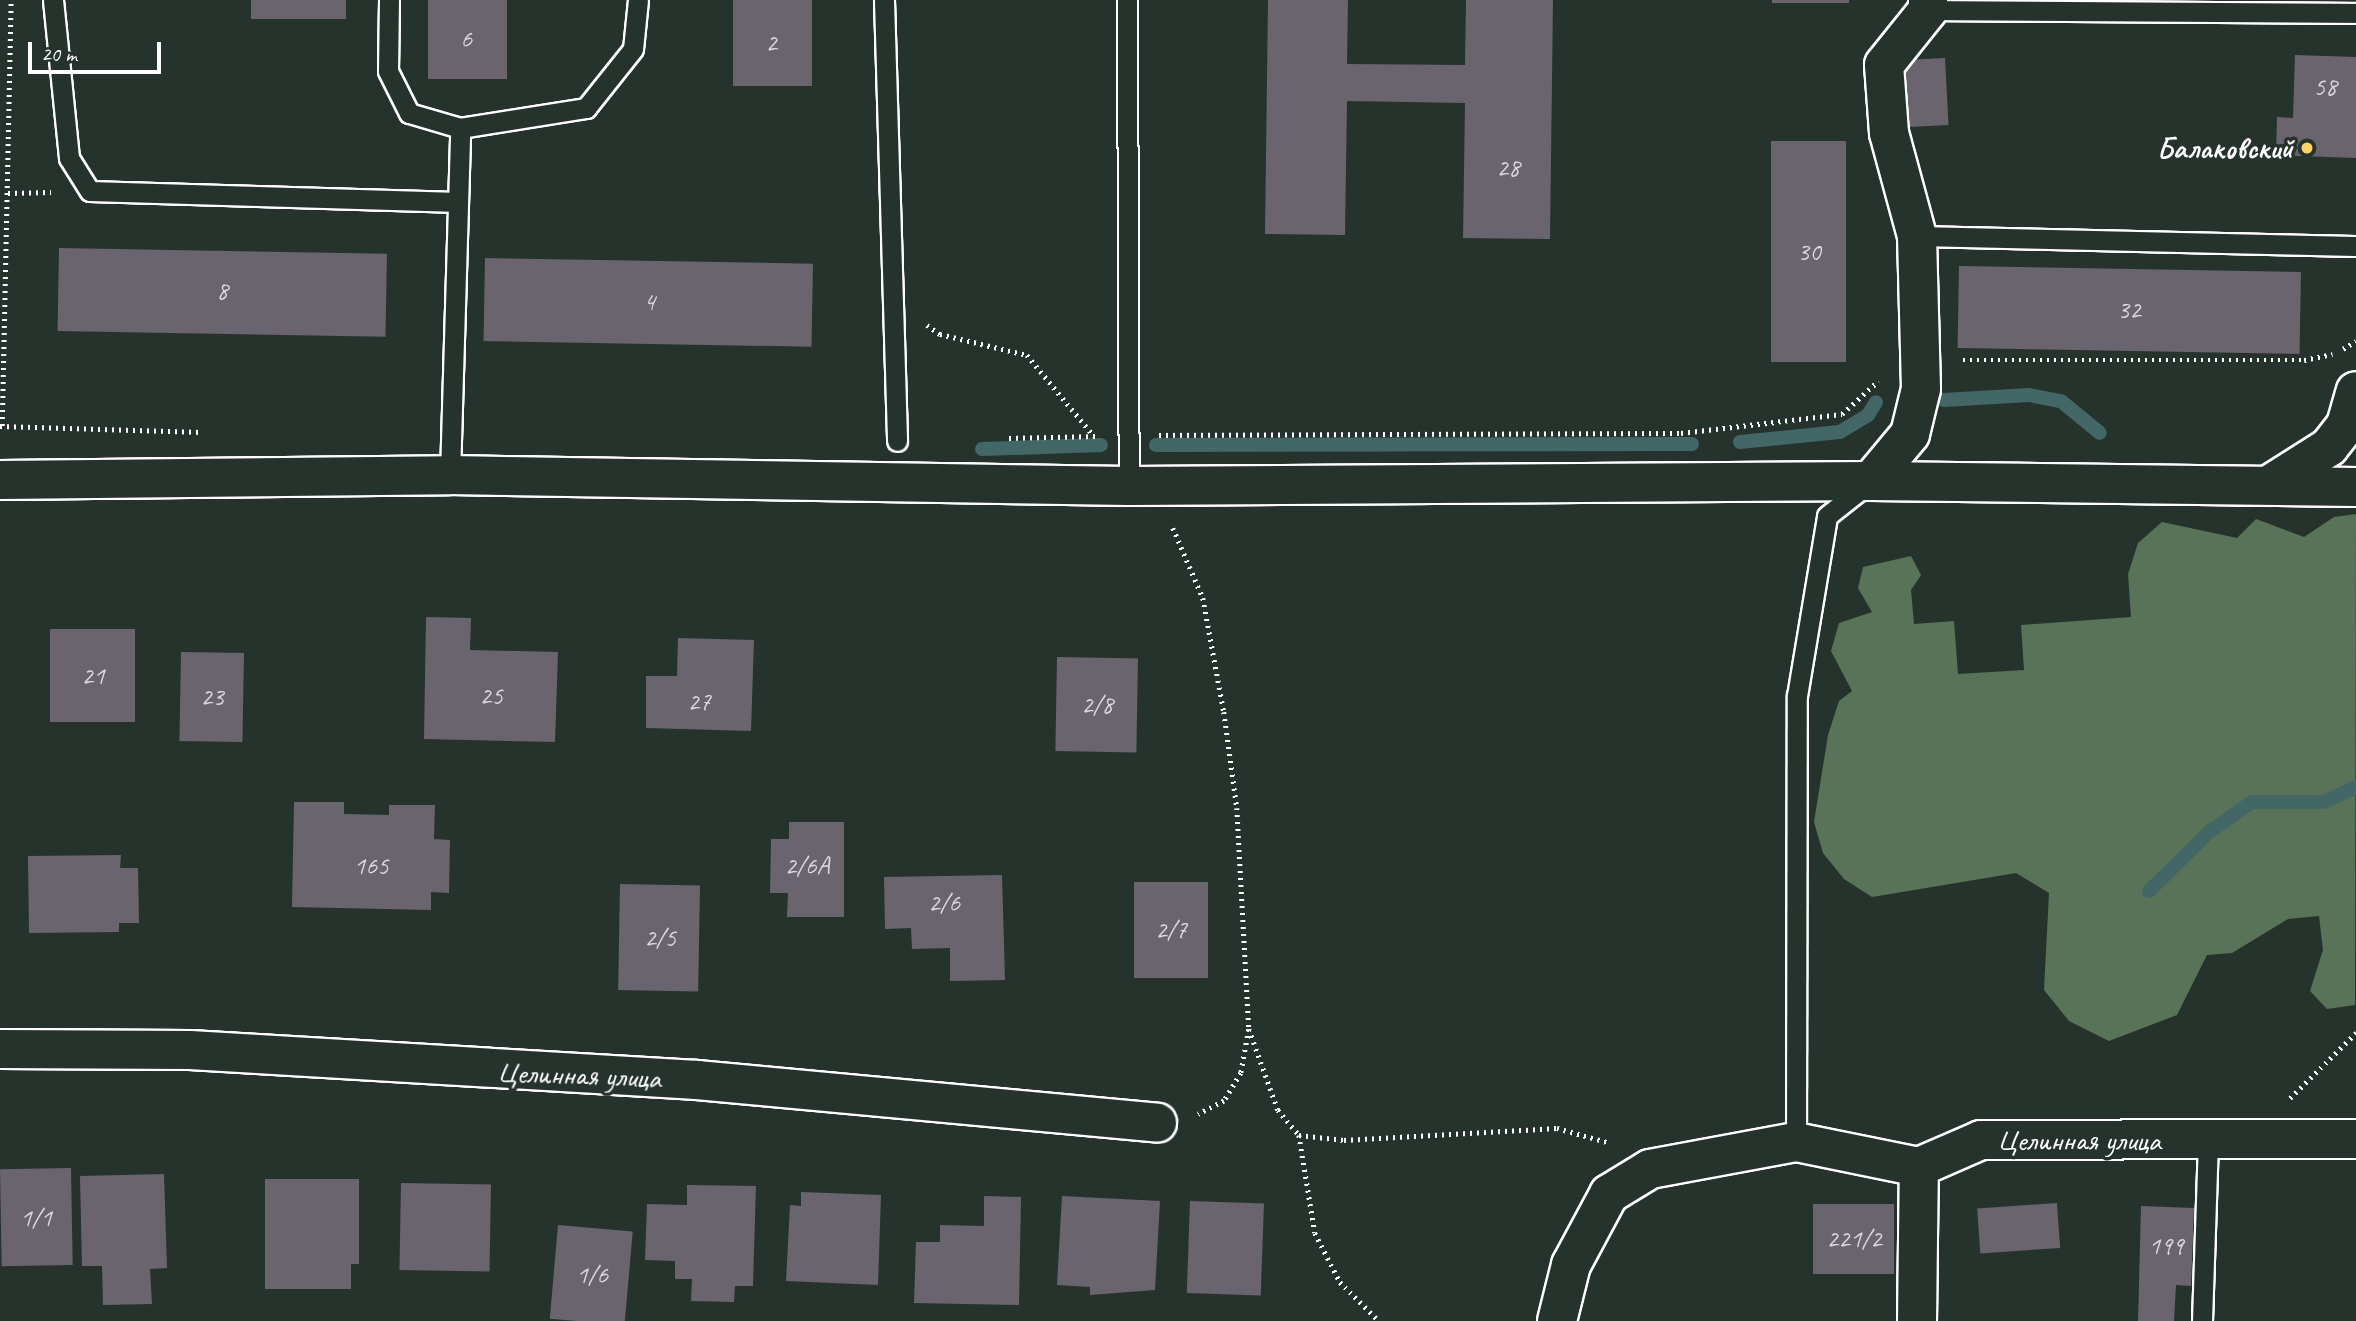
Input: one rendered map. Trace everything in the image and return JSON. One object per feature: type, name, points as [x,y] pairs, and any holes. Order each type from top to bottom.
[{"type":"street","points":[[1871,481],[1910,435],[1922,363],[1917,236],[1889,133],[1884,65],[1928,5]]},
{"type":"street","points":[[2269,485],[2329,447],[2346,425],[2356,391]]},
{"type":"street","points":[[0,480],[450,475],[1142,485],[1871,481],[2356,487]]},
{"type":"street","name":"Целинная улица","points":[[0,1049],[190,1049],[378,1066],[697,1080],[1157,1123]]},
{"type":"street","name":"Целинная улица","points":[[1919,1167],[1981,1140],[2356,1139]]},
{"type":"street","points":[[1557,1321],[1571,1265],[1609,1194],[1650,1169],[1796,1142],[1919,1167],[1917,1321]]},
{"type":"lane","points":[[53,0],[69,158],[90,191],[458,202]]},
{"type":"lane","points":[[389,0],[388,71],[409,113],[460,128],[586,108],[632,49],[638,0]]},
{"type":"lane","points":[[884,0],[897,441]]},
{"type":"lane","points":[[1127,0],[1142,485]]},
{"type":"lane","points":[[1928,5],[2356,13]]},
{"type":"lane","points":[[450,475],[460,128]]},
{"type":"lane","points":[[1917,236],[2356,246]]},
{"type":"lane","points":[[1796,1142],[1797,696],[1827,516],[1871,481]]},
{"type":"lane","points":[[2202,1321],[2208,1140]]},
{"type":"path","points":[[2,426],[11,0]]},
{"type":"path","points":[[891,297],[940,334],[1027,355],[1094,436]]},
{"type":"path","points":[[1715,426],[1842,414],[1868,387],[1922,363],[2067,356],[2304,360],[2356,341]]},
{"type":"path","points":[[1142,485],[1203,598],[1224,712],[1237,808],[1249,1029],[1241,1073],[1224,1101],[1195,1116],[1157,1123]]},
{"type":"path","points":[[1249,1029],[1278,1110],[1298,1135],[1315,1233],[1340,1282],[1380,1321]]},
{"type":"path","points":[[2269,1138],[2304,1080],[2356,1033]]},
{"type":"path","points":[[1298,1135],[1344,1140],[1557,1128],[1609,1142],[1650,1169]]},
{"type":"green space","points":[[2356,514],[2355,1005],[2327,1009],[2310,991],[2323,950],[2319,916],[2288,919],[2232,953],[2207,955],[2177,1015],[2109,1041],[2069,1021],[2044,990],[2049,893],[2016,873],[1872,897],[1844,879],[1823,853],[1814,822],[1828,735],[1839,701],[1852,691],[1831,651],[1839,623],[1872,612],[1858,588],[1863,567],[1911,556],[1921,575],[1911,590],[1914,624],[1954,621],[1958,674],[2024,670],[2021,625],[2131,617],[2128,574],[2138,543],[2162,522],[2237,538],[2256,519],[2304,537],[2334,517]]},
{"type":"building","points":[[251,0],[346,0],[346,19],[251,19]]},
{"type":"building","points":[[428,0],[507,0],[507,79],[428,79]]},
{"type":"building","points":[[733,0],[812,0],[812,86],[733,86]]},
{"type":"building","points":[[1268,0],[1348,0],[1347,64],[1465,65],[1466,0],[1553,0],[1550,239],[1463,238],[1465,103],[1347,101],[1345,235],[1265,234]]},
{"type":"building","points":[[1772,0],[1849,0],[1849,3],[1772,3]]},
{"type":"building","points":[[2295,55],[2356,57],[2356,158],[2276,155],[2277,117],[2293,118]]},
{"type":"building","points":[[1945,58],[1949,125],[1909,127],[1905,60]]},
{"type":"building","points":[[1771,141],[1846,141],[1846,362],[1771,362]]},
{"type":"building","points":[[59,248],[387,254],[386,337],[58,331]]},
{"type":"building","points":[[485,258],[813,264],[812,347],[484,341]]},
{"type":"building","points":[[1959,266],[2301,272],[2300,354],[1958,348]]},
{"type":"building","points":[[426,617],[471,618],[470,650],[558,652],[555,742],[424,739]]},
{"type":"building","points":[[50,629],[135,629],[135,722],[50,722]]},
{"type":"building","points":[[678,638],[754,640],[751,731],[646,728],[646,676],[677,676]]},
{"type":"building","points":[[181,652],[244,653],[242,742],[179,741]]},
{"type":"building","points":[[1057,657],[1138,658],[1136,752],[1055,751]]},
{"type":"building","points":[[294,802],[344,802],[344,814],[389,815],[389,805],[435,805],[434,839],[450,840],[449,893],[431,892],[431,910],[292,907]]},
{"type":"building","points":[[789,822],[844,822],[844,917],[787,917],[788,893],[770,893],[771,839],[789,839]]},
{"type":"building","points":[[121,855],[120,868],[138,868],[139,923],[119,923],[119,932],[29,933],[28,856]]},
{"type":"building","points":[[1002,875],[1005,980],[950,981],[950,948],[912,949],[911,928],[885,929],[884,877]]},
{"type":"building","points":[[1134,882],[1208,882],[1208,978],[1134,978]]},
{"type":"building","points":[[620,884],[700,885],[698,991],[618,990]]},
{"type":"building","points":[[71,1168],[73,1265],[2,1266],[0,1169]]},
{"type":"building","points":[[164,1174],[167,1268],[150,1269],[152,1304],[103,1305],[102,1266],[82,1266],[80,1176]]},
{"type":"building","points":[[265,1179],[359,1179],[359,1264],[351,1264],[351,1289],[265,1289]]},
{"type":"building","points":[[401,1183],[491,1185],[489,1272],[399,1270]]},
{"type":"building","points":[[687,1185],[756,1186],[753,1286],[735,1286],[734,1302],[691,1301],[692,1279],[675,1279],[675,1261],[645,1260],[647,1204],[687,1205]]},
{"type":"building","points":[[801,1192],[881,1195],[878,1285],[786,1281],[790,1205],[801,1206]]},
{"type":"building","points":[[984,1196],[1021,1197],[1019,1305],[914,1303],[916,1242],[940,1242],[940,1225],[984,1226]]},
{"type":"building","points":[[1062,1196],[1160,1201],[1155,1290],[1090,1295],[1090,1287],[1057,1285]]},
{"type":"building","points":[[1190,1201],[1264,1204],[1261,1296],[1187,1293]]},
{"type":"building","points":[[2057,1203],[2060,1248],[1980,1253],[1977,1209]]},
{"type":"building","points":[[1813,1204],[1894,1204],[1894,1274],[1813,1274]]},
{"type":"building","points":[[2141,1206],[2194,1208],[2191,1286],[2176,1285],[2174,1321],[2138,1321]]},
{"type":"building","points":[[558,1225],[633,1232],[625,1321],[550,1319]]},
{"type":"waterway","points":[[1944,400],[2029,395],[2061,401],[2100,433]]},
{"type":"waterway","points":[[1740,442],[1840,432],[1868,415],[1876,402]]},
{"type":"waterway","points":[[1156,445],[1692,444]]},
{"type":"waterway","points":[[982,449],[1101,445]]},
{"type":"waterway","points":[[2149,891],[2209,832],[2252,802],[2324,802],[2356,787]]},
{"type":"place","name":"Балаковский","points":[[2307,148]]}]
